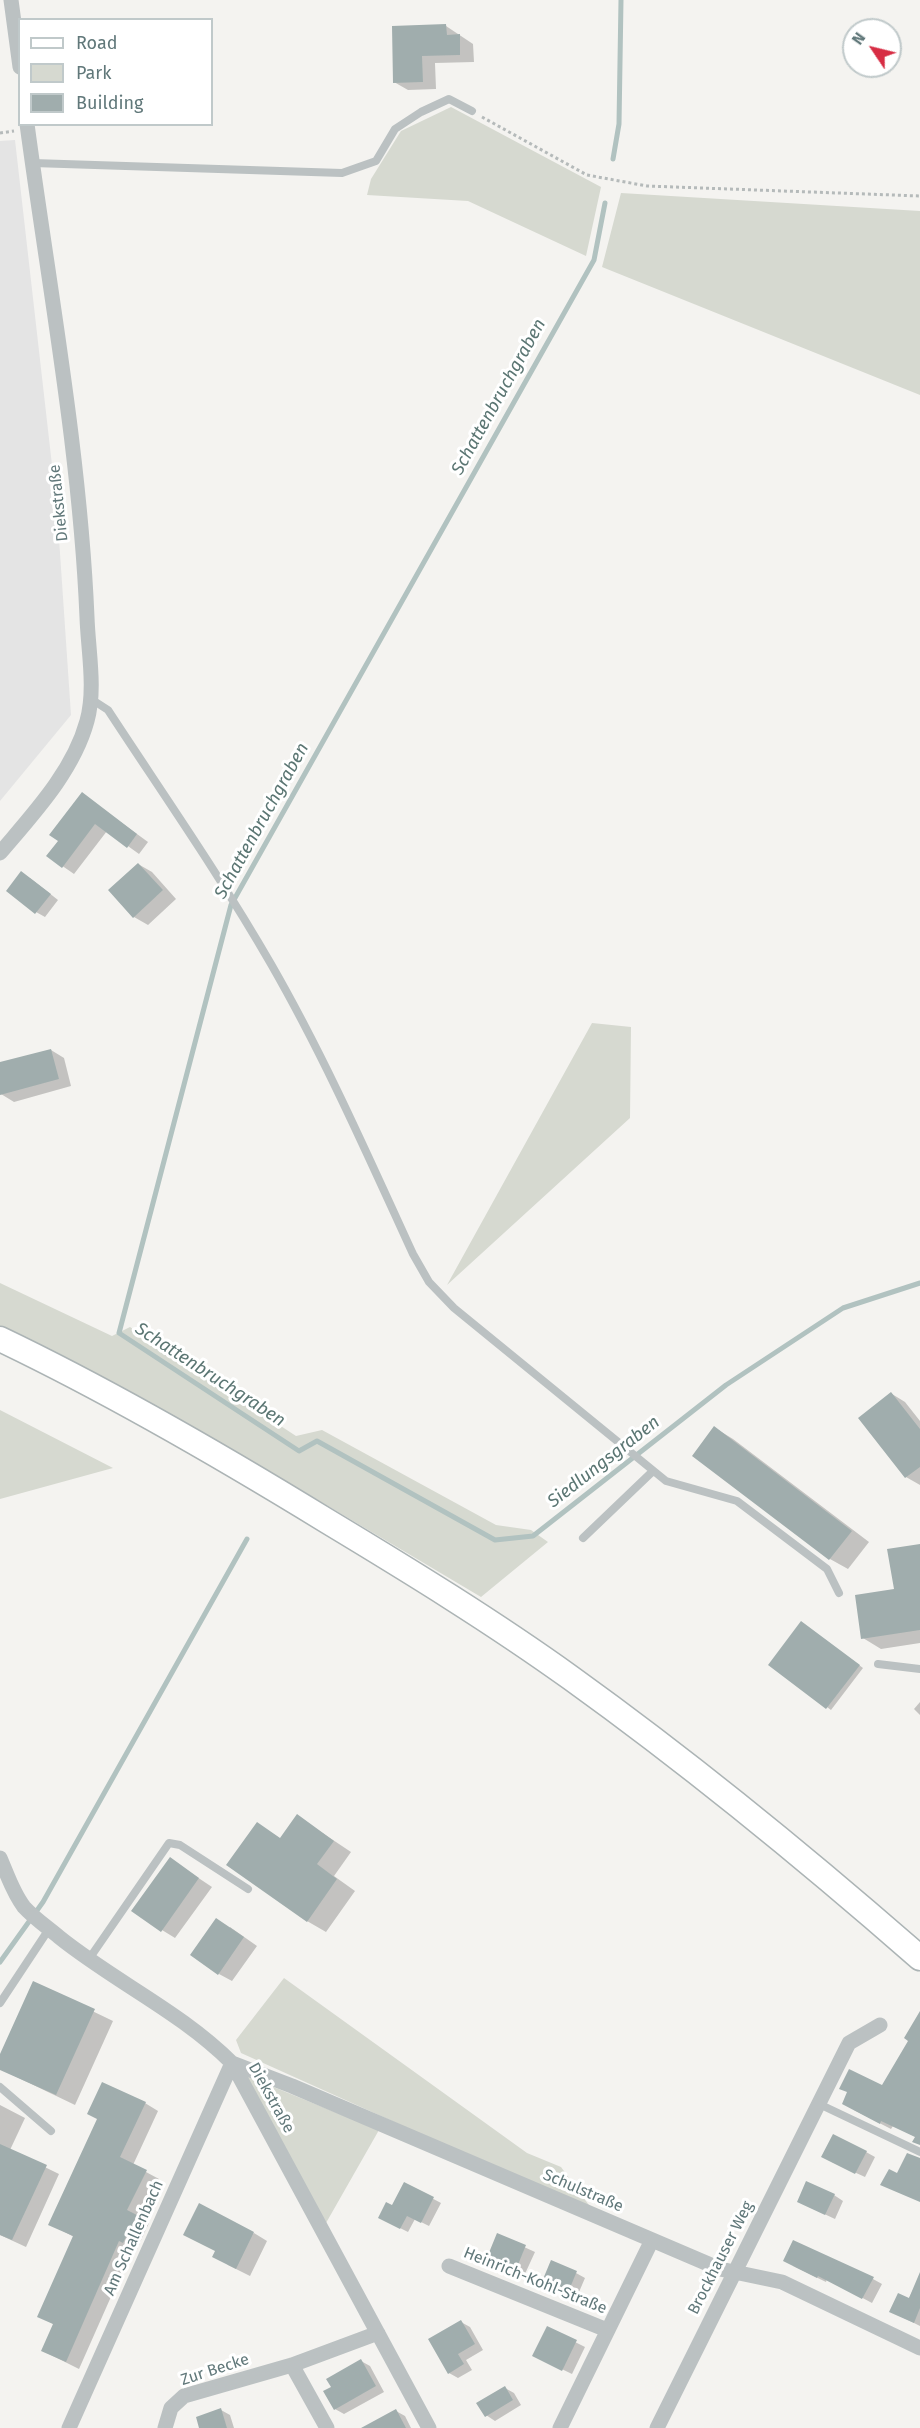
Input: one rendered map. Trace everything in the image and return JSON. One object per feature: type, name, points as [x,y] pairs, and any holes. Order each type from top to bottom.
[{"type":"main road","points":[[0,1340],[58,1367],[244,1469],[423,1580],[571,1678],[747,1812],[920,1958]]},
{"type":"street","points":[[11,0],[18,52]]},
{"type":"street","name":"Diekstraße","points":[[0,853],[48,795],[75,752],[87,720],[90,698],[86,591],[76,487],[27,126]]},
{"type":"street","name":"Diekstraße","points":[[0,1858],[24,1907],[89,1959],[185,2022],[232,2063],[429,2428]]},
{"type":"street","name":"Brockhauser Weg","points":[[657,2428],[849,2043],[880,2025]]},
{"type":"street","name":"Schulstraße","points":[[232,2063],[292,2086],[720,2269],[782,2282],[920,2348]]},
{"type":"street","name":"Am Schallenbach","points":[[69,2428],[232,2063]]},
{"type":"street","name":"Heinrich-Kohl-Straße","points":[[560,2428],[652,2240]]},
{"type":"street","name":"Heinrich-Kohl-Straße","points":[[449,2266],[607,2330]]},
{"type":"street","name":"Zur Becke","points":[[165,2428],[171,2408],[184,2396],[292,2365],[378,2333]]},
{"type":"street","points":[[292,2365],[327,2428]]},
{"type":"lane","points":[[33,163],[342,173],[376,161],[396,129],[421,112],[449,99],[472,111]]},
{"type":"lane","points":[[90,698],[108,710],[227,891],[328,1069],[413,1254],[429,1281],[454,1308],[666,1481],[737,1501],[827,1569],[839,1593]]},
{"type":"lane","points":[[583,1538],[650,1468]]},
{"type":"lane","points":[[879,1664],[920,1669]]},
{"type":"lane","points":[[89,1959],[169,1843],[180,1845],[248,1889]]},
{"type":"lane","points":[[0,2003],[45,1925]]},
{"type":"lane","points":[[0,2087],[51,2131]]},
{"type":"lane","points":[[819,2104],[920,2152]]},
{"type":"path","points":[[472,111],[587,175],[597,177],[647,186],[920,196]]},
{"type":"shaded area","points":[[15,140],[57,509],[71,715],[0,801],[0,141]]},
{"type":"green space","points":[[451,107],[601,187],[586,256],[468,201],[367,195],[371,179],[401,131]]},
{"type":"green space","points":[[621,193],[920,211],[920,395],[602,267]]},
{"type":"green space","points":[[592,1023],[631,1027],[630,1118],[447,1285]]},
{"type":"green space","points":[[0,1283],[112,1336],[130,1327],[296,1436],[322,1430],[496,1525],[531,1530],[548,1542],[481,1597],[301,1490],[0,1334]]},
{"type":"green space","points":[[0,1410],[113,1468],[0,1499]]},
{"type":"green space","points":[[284,1978],[527,2153],[561,2167],[594,2212],[241,2053],[236,2040]]},
{"type":"green space","points":[[244,2075],[379,2130],[326,2223]]},
{"type":"building","points":[[446,24],[447,35],[460,34],[460,55],[422,56],[423,82],[393,83],[392,26]]},
{"type":"building","points":[[82,792],[137,834],[127,848],[95,824],[62,868],[46,856],[58,841],[49,835]]},
{"type":"building","points":[[138,863],[163,890],[133,918],[108,890]]},
{"type":"building","points":[[21,871],[51,894],[35,914],[6,891]]},
{"type":"building","points":[[51,1049],[59,1079],[0,1095],[0,1062]]},
{"type":"building","points":[[891,1392],[920,1429],[920,1467],[905,1478],[858,1418]]},
{"type":"building","points":[[714,1426],[852,1531],[829,1560],[692,1456]]},
{"type":"building","points":[[920,1544],[920,1630],[861,1639],[855,1595],[894,1589],[887,1549]]},
{"type":"building","points":[[801,1621],[860,1665],[826,1709],[768,1665]]},
{"type":"building","points":[[297,1814],[334,1841],[317,1864],[337,1879],[307,1922],[226,1865],[257,1822],[280,1838]]},
{"type":"building","points":[[170,1857],[199,1878],[161,1932],[131,1911]]},
{"type":"building","points":[[216,1918],[244,1937],[218,1975],[190,1955]]},
{"type":"building","points":[[33,1981],[95,2009],[56,2095],[0,2070],[0,2054]]},
{"type":"building","points":[[920,2011],[920,2145],[912,2142],[915,2137],[881,2121],[880,2124],[842,2104],[847,2092],[839,2089],[849,2069],[882,2085],[908,2041],[904,2038]]},
{"type":"building","points":[[102,2082],[146,2102],[120,2157],[147,2170],[127,2210],[137,2215],[123,2243],[119,2241],[66,2362],[41,2351],[53,2324],[37,2317],[73,2236],[48,2225],[97,2119],[87,2114]]},
{"type":"building","points":[[833,2134],[867,2151],[855,2174],[821,2157]]},
{"type":"building","points":[[0,2144],[47,2165],[12,2240],[0,2235]]},
{"type":"building","points":[[907,2153],[920,2158],[920,2202],[880,2185],[889,2169],[897,2173]]},
{"type":"building","points":[[806,2181],[835,2194],[825,2215],[797,2202]]},
{"type":"building","points":[[404,2182],[434,2197],[421,2223],[407,2216],[400,2229],[378,2218],[386,2202],[392,2205]]},
{"type":"building","points":[[199,2203],[254,2232],[236,2269],[212,2257],[215,2251],[183,2235]]},
{"type":"building","points":[[497,2233],[526,2245],[515,2272],[486,2260]]},
{"type":"building","points":[[793,2240],[874,2277],[862,2299],[783,2261]]},
{"type":"building","points":[[551,2260],[577,2271],[567,2295],[541,2284]]},
{"type":"building","points":[[920,2272],[920,2308],[914,2323],[889,2312],[898,2293],[909,2298]]},
{"type":"building","points":[[461,2320],[475,2344],[458,2354],[464,2364],[448,2374],[428,2339]]},
{"type":"building","points":[[547,2326],[577,2340],[562,2371],[532,2356]]},
{"type":"building","points":[[361,2359],[376,2386],[334,2410],[323,2391],[331,2387],[326,2379]]},
{"type":"building","points":[[505,2386],[513,2400],[485,2417],[476,2403]]},
{"type":"building","points":[[221,2408],[227,2428],[199,2428],[196,2417]]},
{"type":"building","points":[[396,2409],[406,2428],[361,2428]]},
{"type":"waterway","name":"Schattenbruchgraben","points":[[613,159],[619,124],[621,0]]},
{"type":"waterway","name":"Schattenbruchgraben","points":[[605,203],[594,260],[231,905],[119,1333],[299,1451],[317,1441],[495,1540],[533,1536],[726,1385],[843,1308],[920,1283]]},
{"type":"waterway","name":"Schattenbruchgraben","points":[[0,1962],[43,1902],[247,1539]]},
{"type":"water label","name":"Siedlungsgraben","points":[[604,1462]]}]
